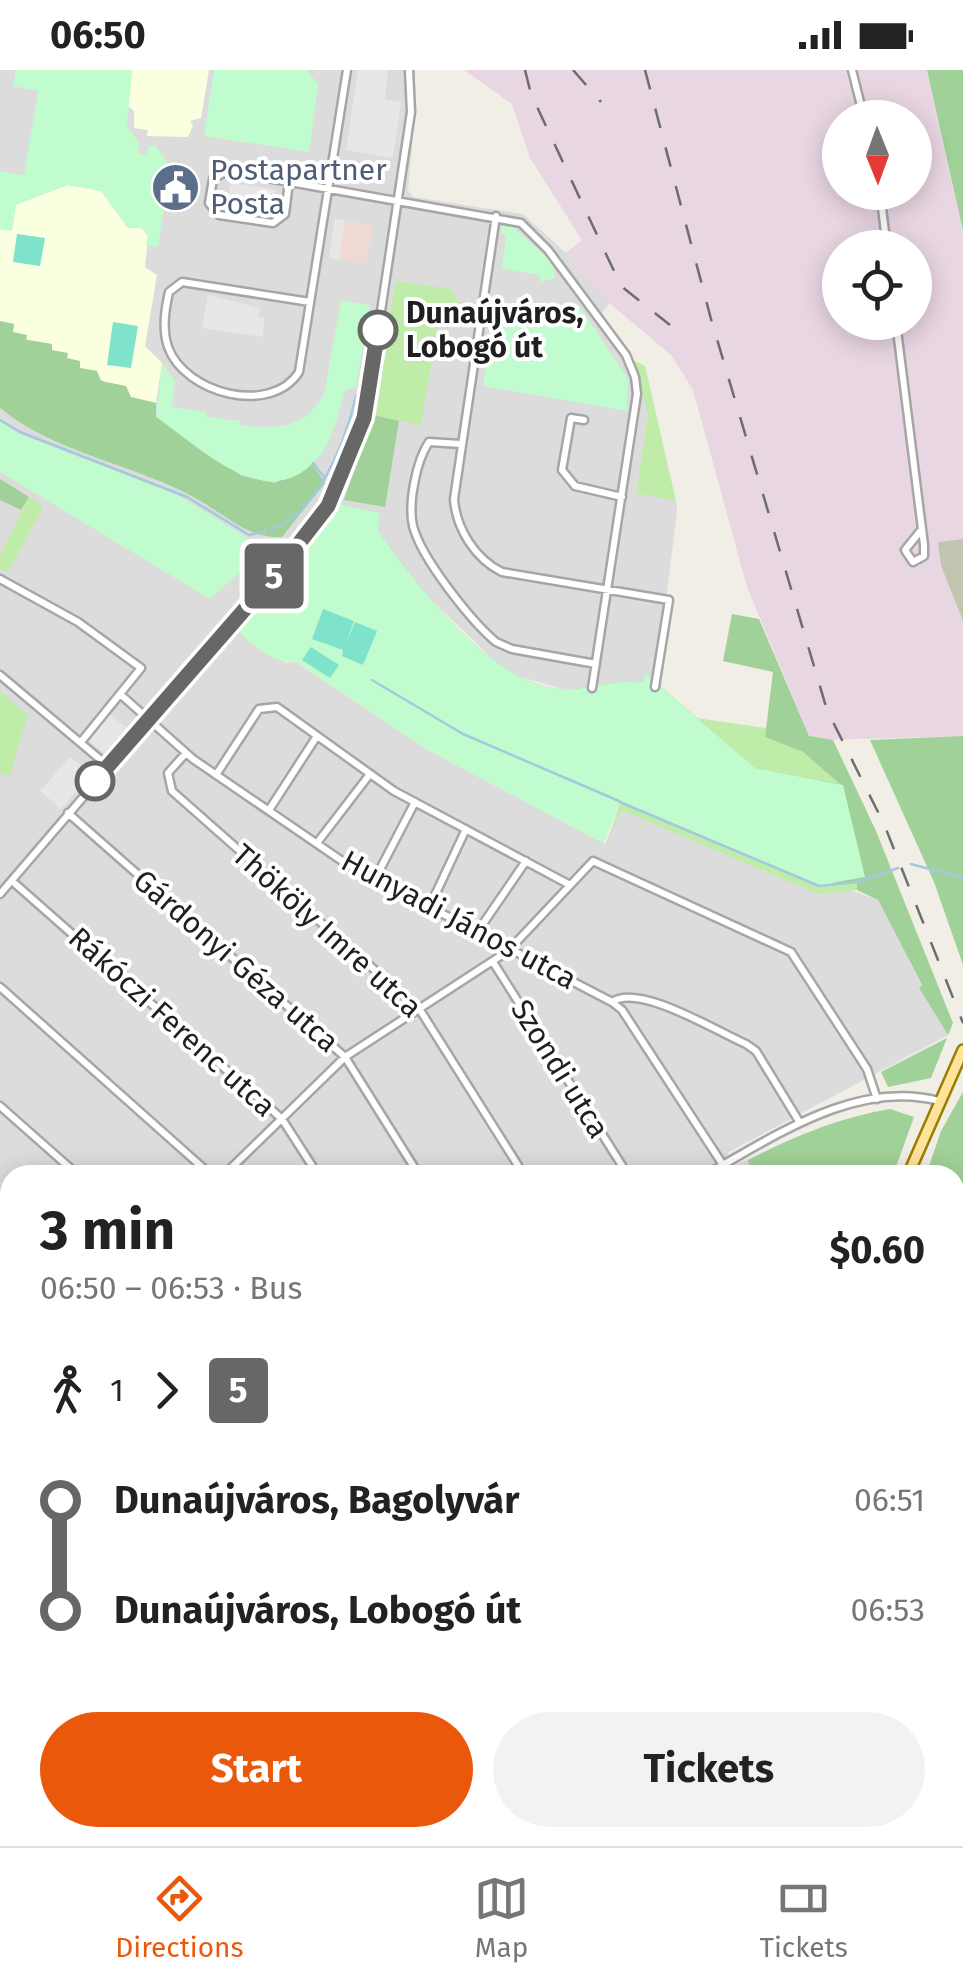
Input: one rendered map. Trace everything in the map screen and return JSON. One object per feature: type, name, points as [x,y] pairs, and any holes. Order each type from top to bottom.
[{"type":"main road","points":[[912,1165],[963,1050]]},
{"type":"street","points":[[310,302],[182,282],[169,292],[164,330],[168,348],[193,379],[236,392],[265,396],[292,384],[300,372],[347,70]]},
{"type":"street","points":[[0,894],[297,548],[344,476],[364,418],[411,112],[409,70]]},
{"type":"street","points":[[852,70],[860,100]]},
{"type":"street","points":[[289,182],[285,212],[273,223],[220,215],[209,203],[213,179],[226,171],[496,216],[521,223],[548,250],[626,355],[636,376],[592,688]]},
{"type":"street","points":[[496,216],[454,509],[461,529],[485,561],[510,574],[669,600],[655,687]]},
{"type":"street","points":[[898,340],[922,529],[924,556],[914,562],[904,550],[922,529]]},
{"type":"street","points":[[584,420],[572,418],[562,470],[576,486],[622,496]]},
{"type":"street","points":[[461,444],[429,442],[422,453],[412,514],[420,546],[496,642],[512,649],[596,664]]},
{"type":"street","points":[[1,584],[78,622],[142,668],[81,742]]},
{"type":"street","points":[[0,675],[108,766]]},
{"type":"street","name":"Hunyadi János utca","points":[[120,694],[186,753],[317,843],[476,934],[612,1002],[622,1010],[719,1165]]},
{"type":"street","points":[[216,775],[262,707],[276,707],[415,802],[570,884]]},
{"type":"street","points":[[269,810],[318,736]]},
{"type":"street","name":"Thököly Imre utca","points":[[186,753],[168,773],[172,791],[420,1010],[518,1165]]},
{"type":"street","points":[[317,843],[370,774]]},
{"type":"street","points":[[375,879],[415,802]]},
{"type":"street","name":"Gárdonyi Géza utca","points":[[68,812],[345,1057],[413,1165]]},
{"type":"street","points":[[430,908],[466,829]]},
{"type":"street","points":[[476,934],[526,861]]},
{"type":"street","points":[[234,1165],[345,1057],[508,951],[593,861],[791,952],[867,1069],[878,1099]]},
{"type":"street","name":"Rákóczi Ferenc utca","points":[[12,880],[282,1119],[312,1165]]},
{"type":"street","name":"Szondi utca","points":[[493,962],[622,1165]]},
{"type":"street","points":[[0,987],[200,1165]]},
{"type":"street","points":[[612,1002],[622,995],[645,997],[746,1044],[800,1123]]},
{"type":"street","points":[[728,1165],[800,1123],[878,1099],[920,1096],[940,1100]]},
{"type":"street","points":[[0,1106],[67,1165]]},
{"type":"shaded area","points":[[0,70],[414,70],[415,114],[408,191],[414,197],[523,214],[566,253],[610,303],[601,314],[640,377],[648,414],[636,492],[676,501],[677,510],[656,684],[566,690],[507,673],[419,588],[378,531],[342,504],[238,631],[286,663],[296,662],[426,749],[605,844],[621,810],[818,893],[845,888],[878,900],[922,986],[919,988],[948,1035],[727,1153],[735,1165],[0,1165]]},
{"type":"shaded area","points":[[132,70],[209,70],[201,118],[190,121],[193,126],[188,137],[147,136],[148,130],[134,128],[134,111],[127,105]]},
{"type":"shaded area","points":[[358,70],[388,70],[385,99],[401,102],[393,158],[346,150]]},
{"type":"shaded area","points":[[464,70],[927,70],[963,233],[963,539],[939,542],[941,566],[963,621],[963,736],[821,740],[809,736],[747,587],[693,390],[671,355],[601,296],[566,253],[582,240],[530,158],[512,104]]},
{"type":"shaded area","points":[[231,183],[276,190],[273,209],[228,202]]},
{"type":"shaded area","points":[[68,185],[101,191],[128,228],[142,228],[148,236],[145,267],[157,275],[145,346],[162,363],[156,403],[130,397],[51,350],[51,344],[26,339],[13,332],[13,324],[0,321],[0,229],[12,230],[15,205]]},
{"type":"shaded area","points":[[335,219],[373,225],[366,264],[329,258]]},
{"type":"shaded area","points":[[335,219],[345,220],[339,260],[329,258]]},
{"type":"shaded area","points":[[208,295],[260,308],[258,317],[265,318],[262,337],[202,328]]},
{"type":"shaded area","points":[[963,539],[963,621],[941,566],[938,542]]},
{"type":"shaded area","points":[[106,711],[126,728],[104,753],[85,738]]},
{"type":"shaded area","points":[[70,757],[91,774],[61,809],[40,791]]},
{"type":"green space","points":[[16,70],[132,70],[127,126],[139,143],[138,154],[146,155],[148,147],[155,145],[170,166],[158,247],[146,245],[148,236],[142,228],[128,228],[101,191],[67,185],[16,205],[12,231],[0,229],[0,171],[24,175],[38,91],[13,86]]},
{"type":"green space","points":[[214,70],[307,70],[318,85],[309,152],[204,136]]},
{"type":"green space","points":[[927,70],[963,70],[963,231]]},
{"type":"green space","points":[[509,224],[552,261],[555,278],[540,282],[540,275],[502,269],[506,235],[500,233],[502,225]]},
{"type":"green space","points":[[17,234],[45,238],[40,266],[13,262]]},
{"type":"green space","points":[[396,281],[452,289],[459,304],[442,302],[421,425],[373,415],[380,352],[389,346],[386,333]]},
{"type":"green space","points":[[341,300],[370,305],[356,388],[346,389],[326,447],[301,473],[280,481],[259,480],[237,472],[156,417],[162,363],[175,381],[172,407],[206,412],[207,417],[240,421],[240,425],[253,427],[277,427],[299,421],[324,394]]},
{"type":"green space","points":[[578,304],[628,379],[627,411],[483,386],[493,313],[575,322]]},
{"type":"green space","points":[[0,321],[14,324],[13,332],[27,335],[26,340],[52,344],[52,350],[68,353],[67,358],[80,361],[80,368],[97,371],[101,381],[126,386],[131,397],[156,403],[156,417],[242,476],[275,483],[311,462],[325,483],[282,537],[270,537],[239,525],[175,488],[46,437],[0,408]]},
{"type":"green space","points":[[113,322],[138,326],[131,368],[107,365]]},
{"type":"green space","points":[[633,360],[645,366],[676,501],[636,493],[648,414]]},
{"type":"green space","points":[[373,415],[399,421],[385,507],[344,500]]},
{"type":"green space","points":[[0,420],[19,434],[176,494],[266,549],[210,599],[0,472]]},
{"type":"green space","points":[[0,479],[29,497],[21,510],[0,500]]},
{"type":"green space","points":[[29,497],[44,506],[8,572],[0,569],[0,556]]},
{"type":"green space","points":[[341,504],[380,513],[378,531],[434,603],[482,651],[508,670],[534,683],[560,689],[643,682],[645,673],[755,768],[840,784],[803,752],[765,737],[773,672],[723,661],[732,614],[759,619],[809,736],[833,740],[876,831],[953,1023],[948,1035],[919,988],[922,985],[878,900],[857,890],[857,881],[835,884],[290,572]]},
{"type":"green space","points":[[341,504],[380,513],[378,531],[434,603],[482,651],[508,670],[534,683],[560,689],[643,682],[645,673],[755,768],[843,785],[865,877],[820,885],[621,801],[603,843],[426,749],[297,662],[280,660],[258,649],[238,631]]},
{"type":"green space","points":[[323,609],[354,621],[345,645],[355,622],[377,631],[363,665],[342,656],[343,650],[312,639]]},
{"type":"green space","points":[[311,647],[339,665],[330,678],[302,660]]},
{"type":"green space","points":[[0,691],[28,715],[10,776],[0,773]]},
{"type":"green space","points":[[696,718],[766,728],[765,737],[803,752],[843,785],[755,768]]},
{"type":"green space","points":[[963,736],[963,965],[934,882],[870,740]]},
{"type":"green space","points":[[621,801],[820,885],[858,881],[857,890],[818,894],[621,810],[606,845]]},
{"type":"green space","points":[[947,1038],[931,1078],[888,1087],[881,1072]]},
{"type":"green space","points":[[963,1092],[963,1165],[929,1165],[941,1131]]},
{"type":"green space","points":[[890,1109],[914,1117],[897,1165],[749,1165],[748,1160],[852,1117]]},
{"type":"waterway","points":[[272,529],[289,520],[317,491],[337,453],[356,396]]},
{"type":"waterway","points":[[0,420],[20,432],[187,497],[249,535],[266,531]]},
{"type":"waterway","points":[[313,463],[324,477]]},
{"type":"waterway","points":[[372,680],[463,734],[619,801]]},
{"type":"waterway","points":[[620,802],[819,886],[858,882],[898,868]]},
{"type":"waterway","points":[[911,864],[963,878]]},
{"type":"railway","points":[[525,70],[531,94],[621,286],[670,325]]},
{"type":"railway","points":[[573,70],[601,102]]},
{"type":"railway","points":[[645,70],[711,319],[827,710],[884,824],[963,1023]]},
{"type":"bus line","name":"5","points":[[95,781],[272,578],[328,506],[354,452],[364,418],[378,330]]},
{"type":"place","name":"Postapartner Posta","points":[[175,187]]},
{"type":"place","name":"Dunaújváros, Lobogó út","points":[[378,330]]}]
